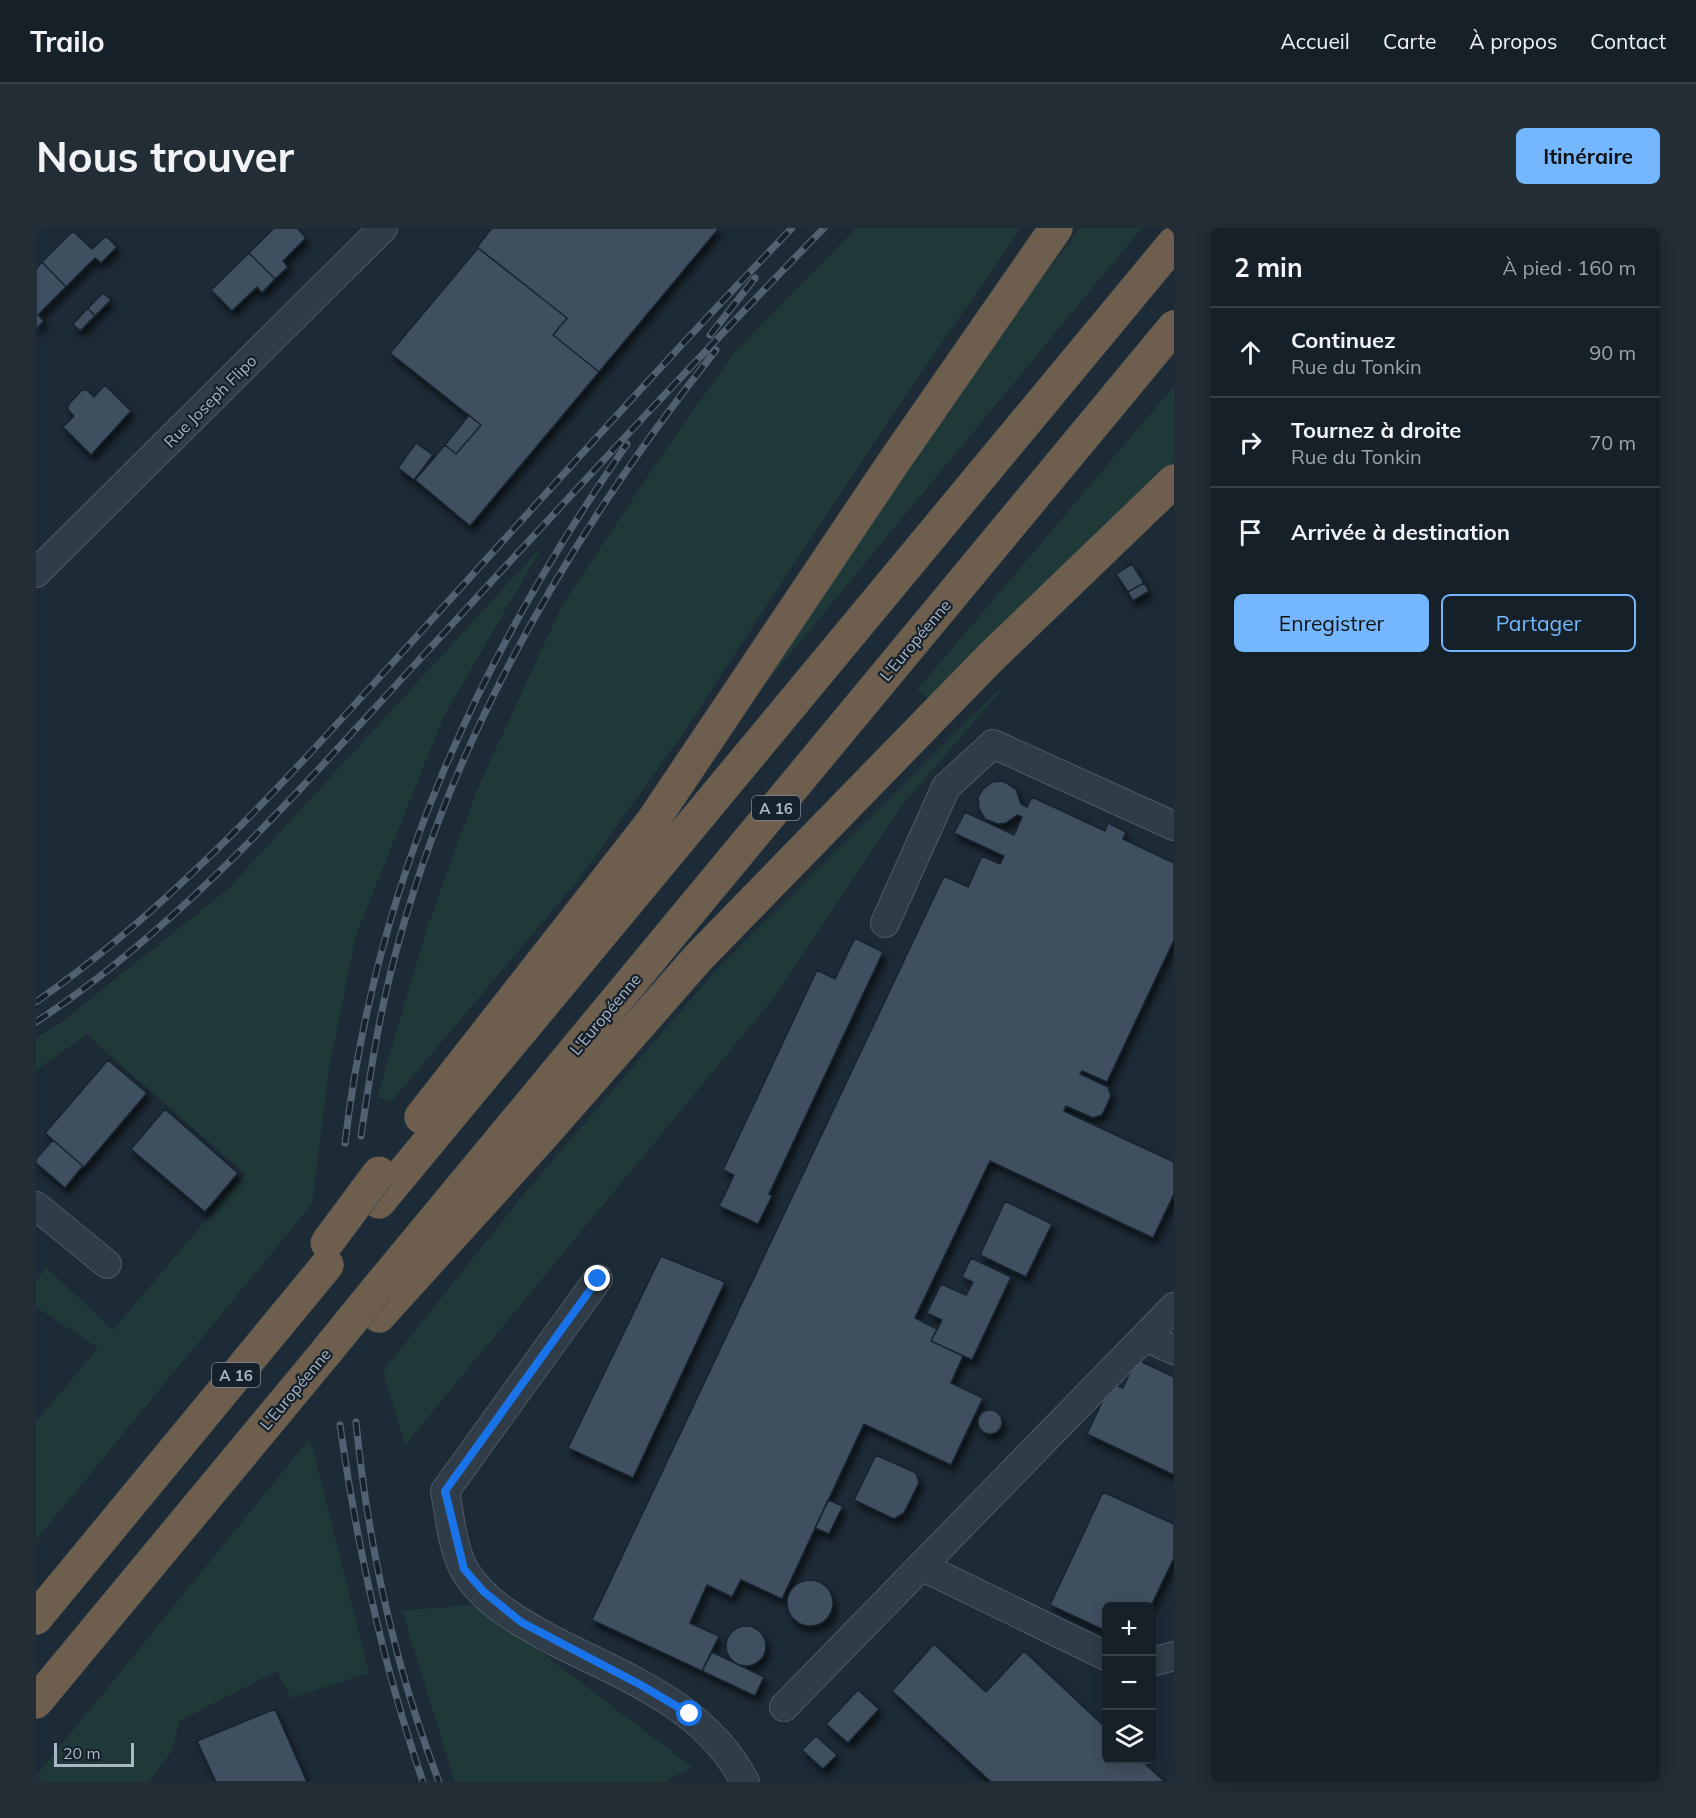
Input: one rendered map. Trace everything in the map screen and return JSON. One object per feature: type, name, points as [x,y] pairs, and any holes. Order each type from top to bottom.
[{"type":"highway","points":[[36,1618],[146,1484],[379,1188],[652,822],[893,463],[1056,228]]},
{"type":"highway","points":[[379,1188],[1174,243]]},
{"type":"highway","name":"L'Européenne","points":[[36,1702],[188,1520],[378,1302],[1174,327]]},
{"type":"highway","points":[[378,1302],[543,1135],[698,958],[1013,636],[1174,480]]},
{"type":"highway","points":[[36,1708],[61,1672]]},
{"type":"street","name":"Rue Joseph Flipo","points":[[36,573],[383,228]]},
{"type":"street","points":[[885,923],[946,787],[993,744],[1174,826]]},
{"type":"street","points":[[36,1206],[106,1264]]},
{"type":"street","points":[[598,1279],[445,1491],[460,1556],[472,1581],[521,1622],[639,1684],[690,1714],[727,1749],[745,1782]]},
{"type":"street","points":[[784,1707],[1174,1307]]},
{"type":"street","points":[[1145,1337],[1174,1350]]},
{"type":"street","points":[[921,1566],[1102,1654]]},
{"type":"street","points":[[1156,1661],[1174,1656]]},
{"type":"green space","points":[[856,228],[1021,228],[895,411],[681,736],[579,879],[391,1102],[377,1097],[428,925],[477,790],[561,607],[655,465],[734,353]]},
{"type":"green space","points":[[1080,228],[1142,228],[727,730],[961,386]]},
{"type":"green space","points":[[1174,386],[1174,461],[930,700],[917,690]]},
{"type":"green space","points":[[543,545],[444,716],[356,935],[328,1075],[312,1204],[36,1540],[36,1422],[98,1348],[36,1307],[36,1282],[46,1267],[113,1330],[245,1174],[87,1035],[36,1070],[36,1038],[63,1021],[227,890]]},
{"type":"green space","points":[[1017,672],[902,805],[777,994],[405,1445],[383,1371],[529,1188],[717,969]]},
{"type":"green space","points":[[310,1438],[369,1673],[291,1698],[277,1671],[180,1721],[171,1752],[149,1782],[36,1782],[36,1776]]},
{"type":"green space","points":[[478,1604],[692,1767],[664,1782],[455,1782],[402,1611]]},
{"type":"building","points":[[274,228],[297,228],[306,238],[283,261],[288,267],[275,279],[249,253]]},
{"type":"building","points":[[492,228],[719,228],[599,372],[553,335],[567,318],[477,247]]},
{"type":"building","points":[[73,231],[92,249],[106,236],[117,247],[101,263],[95,258],[66,287],[42,262]]},
{"type":"building","points":[[478,248],[567,318],[553,335],[599,372],[470,526],[415,480],[445,445],[456,454],[481,425],[390,353]]},
{"type":"building","points":[[249,253],[275,279],[262,293],[257,287],[232,311],[211,290]]},
{"type":"building","points":[[42,262],[66,287],[38,315],[44,321],[36,329],[36,269]]},
{"type":"building","points":[[103,293],[111,300],[95,316],[88,308]]},
{"type":"building","points":[[88,308],[95,316],[80,331],[73,324]]},
{"type":"building","points":[[105,385],[131,411],[91,455],[63,427],[74,416],[68,410],[68,405],[82,390],[87,390],[94,397]]},
{"type":"building","points":[[469,415],[481,425],[456,454],[445,445]]},
{"type":"building","points":[[416,443],[433,455],[414,480],[398,468]]},
{"type":"building","points":[[1132,564],[1144,583],[1128,592],[1116,574]]},
{"type":"building","points":[[1144,583],[1149,591],[1133,601],[1128,592]]},
{"type":"building","points":[[1003,781],[1016,789],[1021,804],[1027,807],[1032,797],[1105,831],[1108,823],[1126,832],[1123,839],[1174,863],[1174,940],[1107,1082],[1082,1071],[1080,1074],[1108,1087],[1111,1096],[1102,1115],[1093,1118],[1066,1106],[1064,1111],[1174,1162],[1174,1194],[1153,1238],[990,1161],[915,1318],[937,1329],[931,1341],[963,1356],[951,1383],[983,1398],[951,1465],[864,1424],[782,1599],[741,1580],[732,1597],[707,1585],[690,1623],[719,1636],[702,1671],[592,1620],[944,876],[968,887],[982,856],[1000,864],[1004,856],[954,833],[965,812],[1014,835],[1022,817],[1017,815],[1006,823],[998,824],[985,819],[979,809],[978,797],[983,789],[992,782]]},
{"type":"building","points":[[855,938],[883,952],[769,1194],[772,1196],[758,1224],[719,1206],[734,1175],[723,1170],[817,970],[835,979]]},
{"type":"building","points":[[108,1060],[147,1093],[84,1167],[45,1133]]},
{"type":"building","points":[[165,1109],[238,1173],[205,1212],[131,1149]]},
{"type":"building","points":[[53,1140],[83,1166],[65,1188],[36,1163],[36,1159]]},
{"type":"building","points":[[1005,1201],[1052,1224],[1026,1277],[980,1255]]},
{"type":"building","points":[[661,1256],[725,1282],[633,1478],[568,1448]]},
{"type":"building","points":[[971,1258],[1011,1277],[972,1360],[931,1341],[942,1320],[927,1313],[941,1284],[966,1295],[973,1282],[962,1277]]},
{"type":"building","points":[[1136,1359],[1174,1377],[1174,1475],[1087,1434],[1111,1383],[1123,1388]]},
{"type":"building","points":[[990,1410],[998,1414],[1002,1422],[998,1430],[990,1434],[982,1430],[978,1422],[982,1414]]},
{"type":"building","points":[[876,1455],[916,1473],[919,1483],[904,1513],[894,1519],[854,1500]]},
{"type":"building","points":[[1103,1492],[1174,1524],[1174,1558],[1153,1602],[1102,1602],[1102,1629],[1050,1605]]},
{"type":"building","points":[[828,1500],[843,1506],[829,1534],[815,1528]]},
{"type":"building","points":[[810,1580],[826,1587],[833,1603],[826,1619],[810,1626],[794,1619],[787,1603],[794,1587]]},
{"type":"building","points":[[746,1626],[754,1627],[760,1632],[765,1638],[765,1654],[760,1660],[754,1665],[746,1666],[738,1665],[732,1660],[727,1654],[726,1646],[727,1638],[732,1632],[738,1627]]},
{"type":"building","points":[[934,1644],[986,1692],[1024,1651],[1102,1724],[1102,1764],[1145,1764],[1165,1782],[991,1782],[892,1691]]},
{"type":"building","points":[[712,1652],[764,1677],[755,1696],[702,1671]]},
{"type":"building","points":[[858,1690],[879,1709],[848,1743],[826,1724]]},
{"type":"building","points":[[275,1709],[307,1782],[216,1782],[197,1741]]},
{"type":"building","points":[[816,1736],[837,1755],[823,1769],[802,1750]]},
{"type":"railway","points":[[36,1002],[87,965],[135,925],[226,840],[270,795],[642,388],[792,228]]},
{"type":"railway","points":[[36,1022],[138,945],[232,859],[666,393],[824,228]]},
{"type":"railway","points":[[710,335],[755,278]]},
{"type":"railway","points":[[361,1136],[385,995],[414,889],[444,806],[479,725],[519,645],[563,568],[611,493],[662,420],[716,350]]},
{"type":"railway","points":[[345,1143],[360,1047],[381,954],[408,864],[441,776],[480,691],[524,608],[573,525],[627,444]]},
{"type":"railway","points":[[356,1422],[368,1514],[386,1605],[409,1695],[439,1782]]},
{"type":"railway","points":[[340,1425],[363,1561],[373,1605],[396,1694],[423,1782]]},
{"type":"route","points":[[598,1279],[445,1491],[456,1544],[464,1569],[472,1581],[509,1614],[536,1631],[639,1684],[690,1714]]}]
